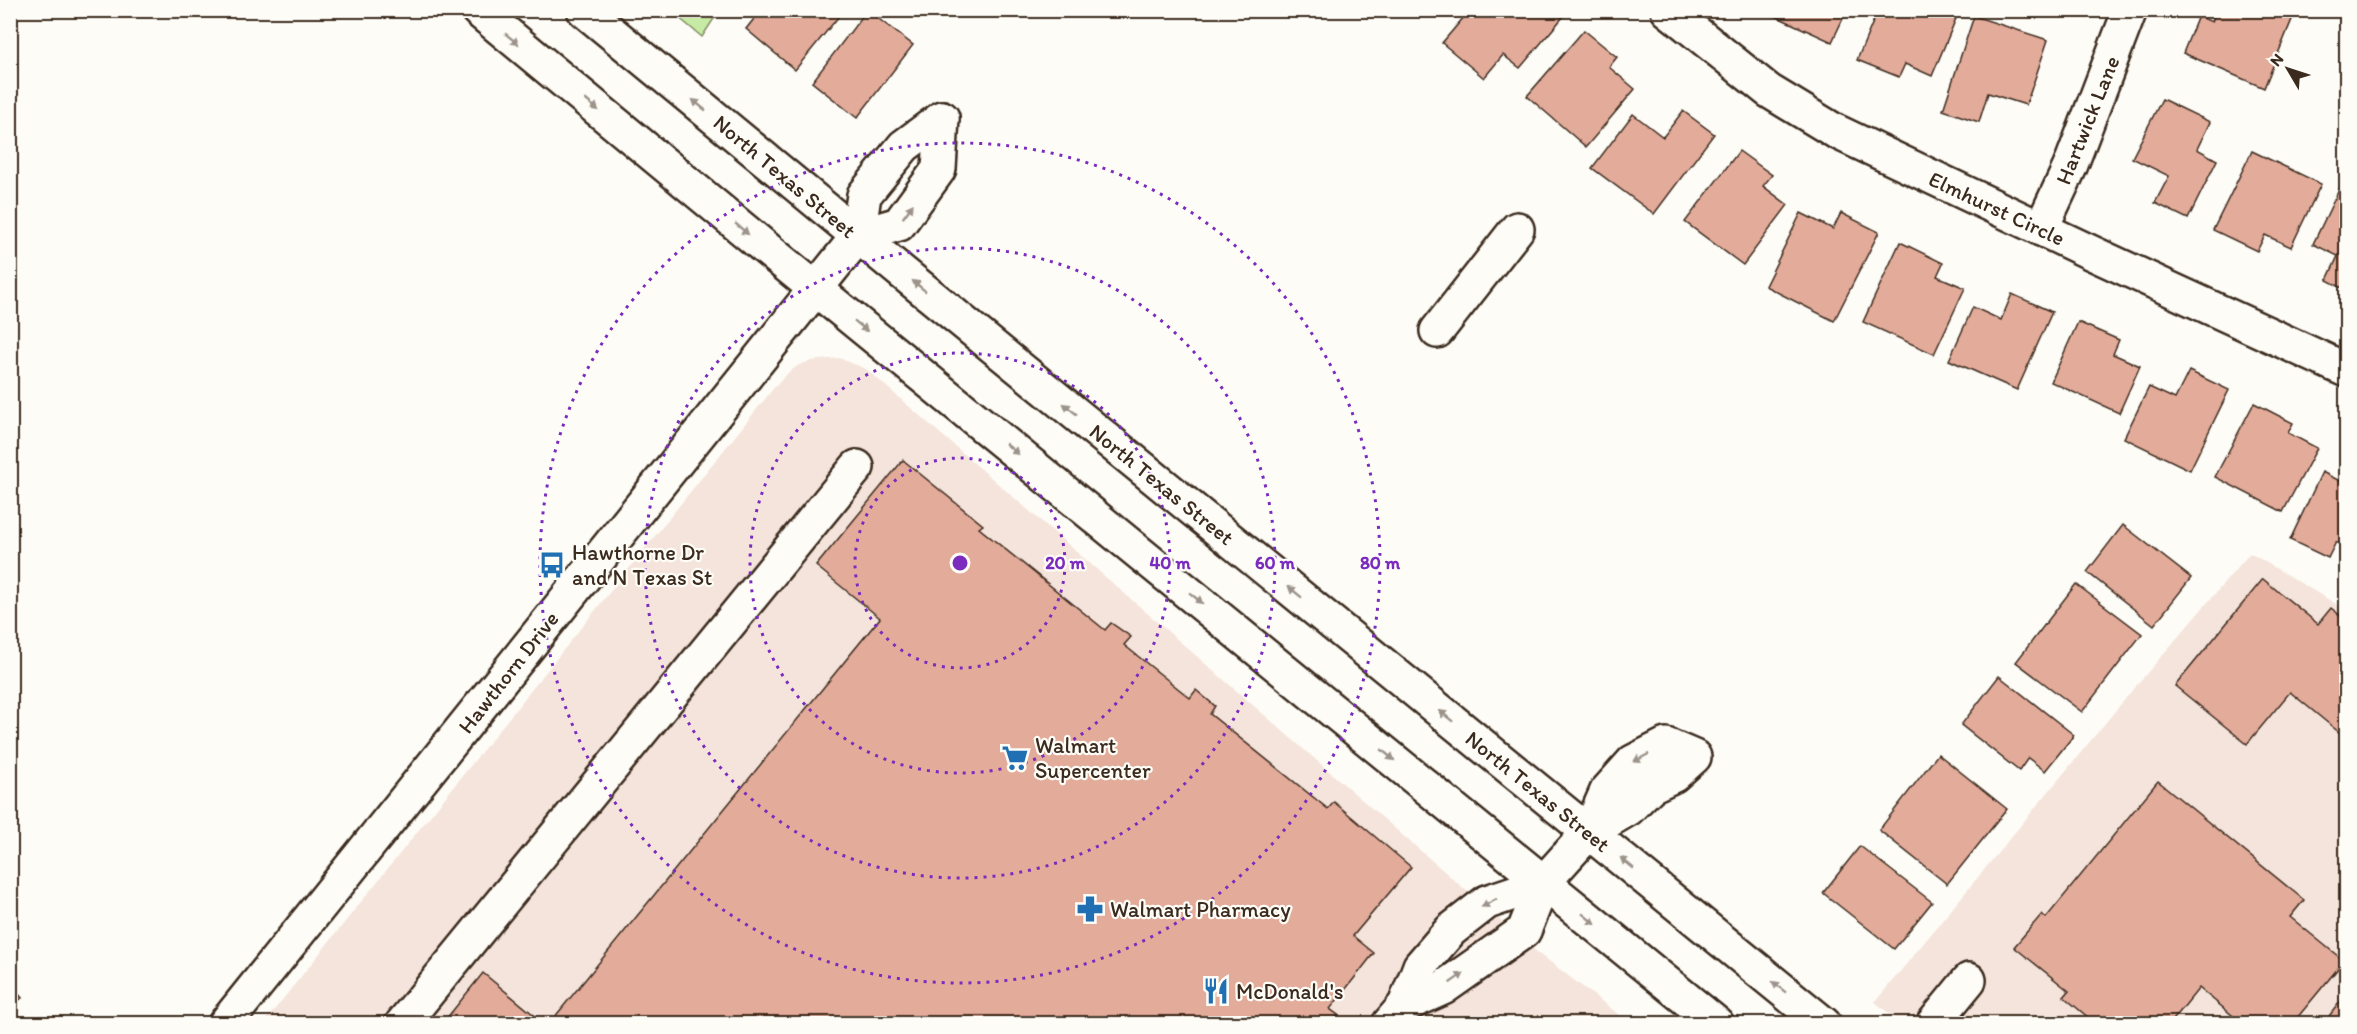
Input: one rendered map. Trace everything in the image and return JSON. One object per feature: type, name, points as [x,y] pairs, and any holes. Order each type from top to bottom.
[{"type":"main road","points":[[478,10],[816,289],[1717,1023]]},
{"type":"main road","name":"North Texas Street","points":[[584,10],[1824,1023]]},
{"type":"main road","name":"Hartwick Lane","points":[[2041,229],[2070,167],[2130,10]]},
{"type":"main road","name":"Elmhurst Circle","points":[[1674,12],[1769,90],[1835,131],[2346,370]]},
{"type":"main road","points":[[1437,331],[1517,229]]},
{"type":"main road","name":"Hawthorn Drive","points":[[225,1023],[858,236]]},
{"type":"main road","points":[[402,1023],[857,467]]},
{"type":"main road","points":[[1397,1014],[1443,988],[1524,931],[1543,883],[1590,832]]},
{"type":"main road","points":[[1397,1014],[1420,966],[1451,930],[1487,902],[1543,883]]},
{"type":"main road","points":[[1932,1023],[1969,980]]},
{"type":"shaded area","points":[[839,358],[866,369],[1537,952],[1630,1023],[263,1024],[773,389],[799,365],[811,361]]},
{"type":"shaded area","points":[[2250,553],[2346,610],[2346,1023],[1902,1024],[1875,1002],[2130,693]]},
{"type":"green space","points":[[671,11],[719,11],[702,37]]},
{"type":"building","points":[[761,10],[844,10],[795,70],[746,29]]},
{"type":"building","points":[[867,10],[913,45],[857,118],[812,82]]},
{"type":"building","points":[[1470,10],[1555,10],[1563,17],[1520,68],[1503,55],[1484,78],[1442,43]]},
{"type":"building","points":[[1762,10],[1847,10],[1832,42]]},
{"type":"building","points":[[1878,10],[1945,10],[1957,16],[1932,76],[1905,64],[1899,77],[1857,60]]},
{"type":"building","points":[[2216,10],[2279,10],[2293,17],[2264,88],[2183,53],[2198,16],[2212,22]]},
{"type":"building","points":[[1974,16],[2048,40],[2026,105],[1988,93],[1979,122],[1943,110]]},
{"type":"building","points":[[1584,30],[1617,57],[1609,67],[1635,89],[1586,147],[1527,96]]},
{"type":"building","points":[[2340,41],[2346,41],[2346,94],[2340,94]]},
{"type":"building","points":[[2162,99],[2210,122],[2197,149],[2217,160],[2188,219],[2155,203],[2169,176],[2132,158]]},
{"type":"building","points":[[1683,111],[1714,134],[1654,214],[1592,168],[1633,114],[1663,137]]},
{"type":"building","points":[[1739,151],[1772,175],[1763,186],[1788,205],[1743,265],[1685,222]]},
{"type":"building","points":[[2252,151],[2321,184],[2291,247],[2265,235],[2257,251],[2213,230]]},
{"type":"building","points":[[2346,175],[2346,290],[2327,280],[2338,256],[2313,244]]},
{"type":"building","points":[[1801,213],[1833,229],[1841,213],[1879,232],[1834,321],[1765,286]]},
{"type":"building","points":[[1900,242],[1943,263],[1937,276],[1965,288],[1934,354],[1863,322]]},
{"type":"building","points":[[2012,294],[2052,312],[2017,390],[1949,360],[1973,307],[2001,320]]},
{"type":"building","points":[[2078,322],[2119,340],[2113,354],[2140,366],[2119,413],[2051,382]]},
{"type":"building","points":[[2189,371],[2229,390],[2190,470],[2124,438],[2149,387],[2175,399]]},
{"type":"building","points":[[2254,403],[2293,423],[2288,433],[2317,448],[2283,512],[2215,477]]},
{"type":"building","name":"Walmart Supercenter","points":[[903,460],[983,525],[979,528],[1105,630],[1111,623],[1131,637],[1124,645],[1190,698],[1196,690],[1215,706],[1210,714],[1328,809],[1334,802],[1411,867],[1353,936],[1374,953],[1330,1009],[1338,1015],[1331,1024],[549,1024],[880,618],[816,566]]},
{"type":"building","points":[[2322,472],[2346,484],[2346,548],[2336,542],[2328,558],[2290,540]]},
{"type":"building","points":[[2123,525],[2191,578],[2154,625],[2087,572]]},
{"type":"building","points":[[2263,579],[2318,624],[2331,608],[2346,620],[2346,738],[2290,692],[2247,744],[2175,686]]},
{"type":"building","points":[[2076,584],[2142,634],[2082,712],[2016,662]]},
{"type":"building","points":[[1999,676],[2074,735],[2045,771],[2028,758],[2019,771],[1961,725]]},
{"type":"building","points":[[1938,754],[2007,809],[1947,884],[1879,830]]},
{"type":"building","points":[[2158,781],[2304,900],[2290,917],[2344,961],[2292,1024],[2243,1024],[2199,988],[2170,1024],[2096,1024],[2064,997],[2069,991],[2014,947],[2042,914],[2046,918]]},
{"type":"building","points":[[1860,846],[1932,902],[1894,949],[1823,893]]},
{"type":"building","points":[[483,973],[545,1024],[442,1024]]},
{"type":"building","points":[[10,984],[22,998],[10,1007]]},
{"type":"building","points":[[2346,994],[2346,1024],[2323,1024]]},
{"type":"place","name":"Hawthorne Dr and N Texas St","points":[[552,565]]},
{"type":"place","name":"Walmart Supercenter","points":[[1015,758]]},
{"type":"place","name":"Walmart Pharmacy","points":[[1090,909]]},
{"type":"place","name":"McDonald's","points":[[1216,991]]}]
